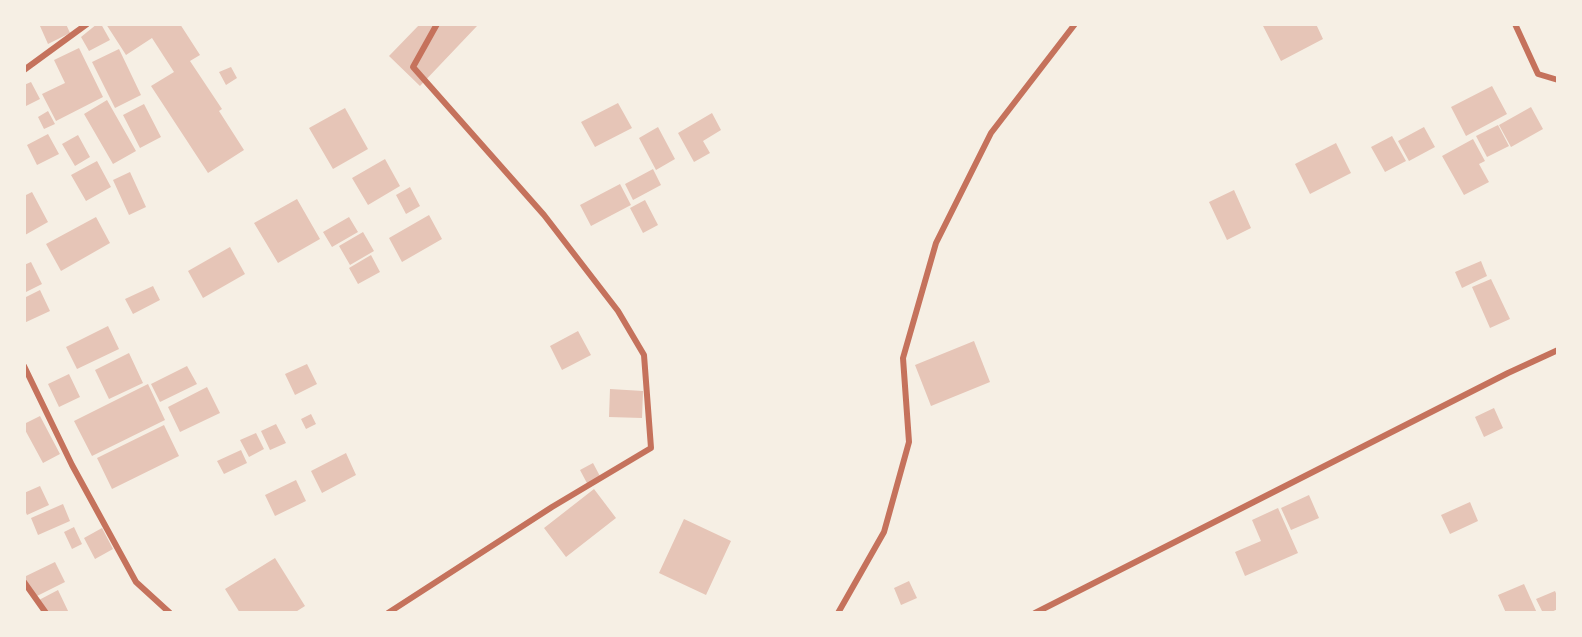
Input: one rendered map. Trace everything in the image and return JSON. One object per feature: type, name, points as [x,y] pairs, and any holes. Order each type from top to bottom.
[{"type":"street","points":[[24,70],[87,24]]},
{"type":"street","points":[[388,613],[552,507],[651,448],[644,355],[618,311],[544,215],[413,67],[437,24]]},
{"type":"street","points":[[838,613],[884,532],[909,442],[903,358],[936,243],[991,133],[1075,24]]},
{"type":"street","points":[[1515,24],[1538,74],[1558,81]]},
{"type":"street","points":[[1035,613],[1508,372],[1558,350]]},
{"type":"street","points":[[24,366],[72,465],[136,582],[170,613]]},
{"type":"street","points":[[24,582],[46,613]]},
{"type":"building","points":[[66,24],[70,33],[48,44],[40,26]]},
{"type":"building","points":[[97,24],[101,24],[110,40],[89,51],[81,37]]},
{"type":"building","points":[[106,24],[180,24],[200,55],[190,61],[222,109],[219,111],[244,150],[208,173],[151,86],[174,72],[152,38],[126,55]]},
{"type":"building","points":[[420,24],[475,24],[477,26],[420,86],[389,56]]},
{"type":"building","points":[[1262,24],[1316,24],[1323,39],[1281,61]]},
{"type":"building","points":[[79,48],[103,97],[56,121],[42,94],[65,83],[54,60]]},
{"type":"building","points":[[119,49],[141,95],[115,108],[92,62]]},
{"type":"building","points":[[231,67],[237,78],[226,85],[219,72]]},
{"type":"building","points":[[31,82],[40,99],[24,107],[24,85]]},
{"type":"building","points":[[1492,86],[1507,114],[1466,136],[1451,107]]},
{"type":"building","points":[[107,100],[136,151],[113,164],[84,114]]},
{"type":"building","points":[[618,103],[632,128],[595,147],[581,122]]},
{"type":"building","points":[[144,104],[161,137],[140,148],[123,115]]},
{"type":"building","points":[[1531,107],[1543,129],[1511,147],[1499,125]]},
{"type":"building","points":[[345,108],[368,149],[333,169],[309,128]]},
{"type":"building","points":[[48,111],[55,124],[44,129],[38,117]]},
{"type":"building","points":[[712,113],[721,130],[703,141],[710,153],[694,162],[678,133]]},
{"type":"building","points":[[1498,125],[1509,146],[1487,157],[1476,136]]},
{"type":"building","points":[[658,127],[675,159],[656,170],[639,138]]},
{"type":"building","points":[[1424,127],[1435,147],[1409,161],[1398,141]]},
{"type":"building","points":[[48,134],[59,154],[37,165],[27,145]]},
{"type":"building","points":[[78,135],[90,157],[75,166],[62,144]]},
{"type":"building","points":[[1392,136],[1406,161],[1385,172],[1371,147]]},
{"type":"building","points":[[1473,139],[1485,161],[1479,164],[1489,182],[1464,195],[1442,156]]},
{"type":"building","points":[[1336,143],[1351,173],[1310,194],[1295,164]]},
{"type":"building","points":[[385,159],[400,186],[368,205],[352,178]]},
{"type":"building","points":[[97,161],[111,187],[86,201],[71,175]]},
{"type":"building","points":[[653,169],[661,185],[633,200],[625,184]]},
{"type":"building","points":[[130,172],[146,207],[129,215],[113,180]]},
{"type":"building","points":[[620,184],[631,205],[591,226],[580,205]]},
{"type":"building","points":[[410,187],[420,206],[406,214],[396,195]]},
{"type":"building","points":[[1234,190],[1251,228],[1227,240],[1209,202]]},
{"type":"building","points":[[32,192],[48,222],[25,235],[24,196]]},
{"type":"building","points":[[297,199],[320,239],[278,263],[254,223]]},
{"type":"building","points":[[645,200],[658,225],[643,233],[630,208]]},
{"type":"building","points":[[429,215],[442,239],[402,262],[389,238]]},
{"type":"building","points":[[96,217],[110,243],[61,271],[46,244]]},
{"type":"building","points":[[349,217],[358,232],[332,247],[323,232]]},
{"type":"building","points":[[363,232],[374,251],[350,265],[339,246]]},
{"type":"building","points":[[230,247],[245,274],[203,298],[188,271]]},
{"type":"building","points":[[371,255],[380,272],[358,284],[349,268]]},
{"type":"building","points":[[1481,261],[1487,276],[1462,288],[1455,272]]},
{"type":"building","points":[[31,262],[42,284],[24,293],[24,265]]},
{"type":"building","points":[[1491,279],[1510,319],[1490,328],[1472,287]]},
{"type":"building","points":[[153,286],[160,300],[133,314],[125,299]]},
{"type":"building","points":[[40,290],[50,311],[24,323],[24,298]]},
{"type":"building","points":[[108,326],[119,349],[77,369],[66,347]]},
{"type":"building","points":[[578,331],[591,355],[562,370],[550,346]]},
{"type":"building","points":[[974,341],[990,382],[931,406],[915,365]]},
{"type":"building","points":[[129,353],[143,383],[109,399],[95,370]]},
{"type":"building","points":[[307,364],[317,384],[295,395],[285,374]]},
{"type":"building","points":[[187,366],[197,384],[160,402],[151,384]]},
{"type":"building","points":[[69,374],[80,397],[59,407],[48,384]]},
{"type":"building","points":[[148,384],[165,420],[92,456],[74,421]]},
{"type":"building","points":[[207,387],[220,413],[180,432],[168,407]]},
{"type":"building","points":[[610,389],[643,391],[642,418],[609,417]]},
{"type":"building","points":[[1494,408],[1503,428],[1484,437],[1475,417]]},
{"type":"building","points":[[311,414],[316,424],[306,429],[301,419]]},
{"type":"building","points":[[40,416],[60,454],[43,463],[24,428],[24,424]]},
{"type":"building","points":[[276,424],[286,443],[270,450],[261,431]]},
{"type":"building","points":[[164,425],[179,456],[112,489],[97,458]]},
{"type":"building","points":[[256,433],[264,449],[249,457],[240,440]]},
{"type":"building","points":[[241,450],[247,463],[224,474],[217,461]]},
{"type":"building","points":[[346,453],[356,475],[322,493],[311,471]]},
{"type":"building","points":[[593,463],[602,480],[589,487],[580,470]]},
{"type":"building","points":[[296,480],[306,501],[275,516],[265,495]]},
{"type":"building","points":[[40,486],[49,505],[27,515],[24,508],[24,493]]},
{"type":"building","points":[[594,489],[616,518],[566,557],[544,528]]},
{"type":"building","points":[[1309,495],[1319,518],[1291,530],[1281,508]]},
{"type":"building","points":[[1470,502],[1478,521],[1450,534],[1441,515]]},
{"type":"building","points":[[63,504],[70,521],[38,535],[31,518]]},
{"type":"building","points":[[1278,508],[1298,553],[1245,576],[1235,552],[1261,541],[1252,520]]},
{"type":"building","points":[[684,519],[731,541],[706,595],[659,573]]},
{"type":"building","points":[[74,527],[82,544],[72,549],[64,532]]},
{"type":"building","points":[[102,528],[113,549],[95,559],[84,538]]},
{"type":"building","points":[[275,558],[305,606],[294,613],[240,613],[225,589]]},
{"type":"building","points":[[55,562],[65,582],[33,598],[24,577]]},
{"type":"building","points":[[909,581],[917,598],[901,605],[894,588]]},
{"type":"building","points":[[1524,584],[1537,613],[1506,613],[1498,595]]},
{"type":"building","points":[[58,590],[69,613],[45,613],[39,600]]},
{"type":"building","points":[[1555,591],[1558,598],[1558,609],[1543,613],[1536,599]]}]
